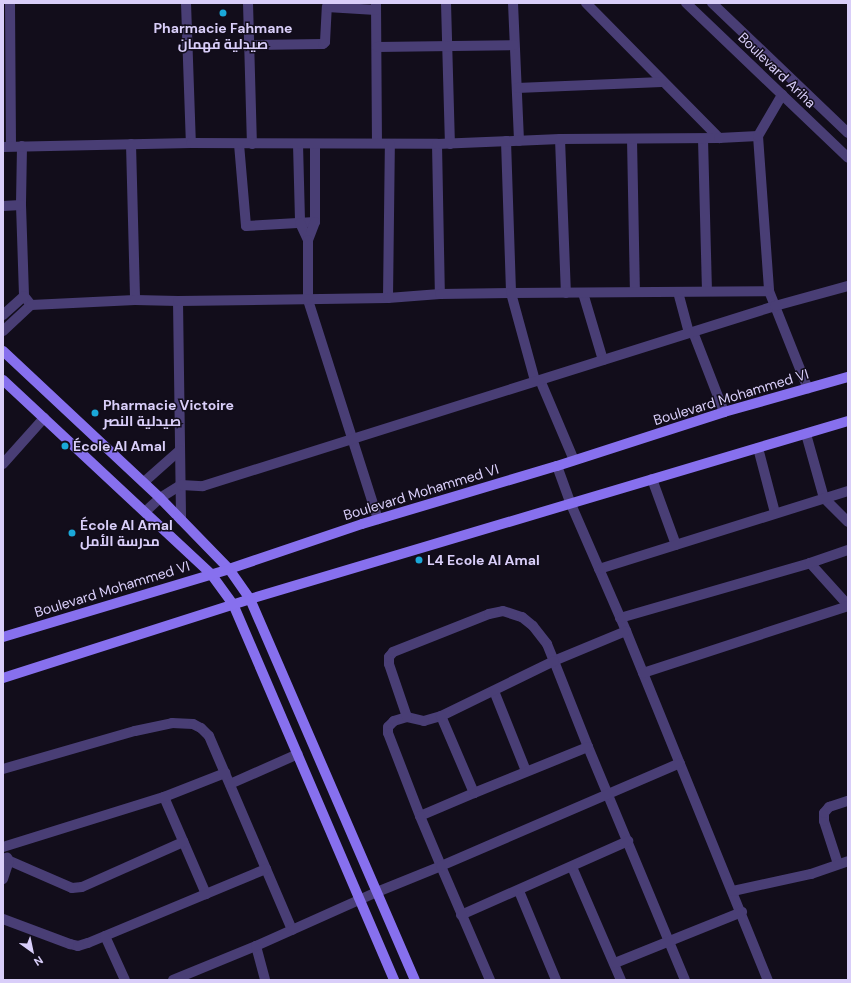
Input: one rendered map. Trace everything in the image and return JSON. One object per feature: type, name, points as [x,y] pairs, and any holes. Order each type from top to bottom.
[{"type":"main road","points":[[3,351],[160,498],[229,569],[250,599],[415,980]]},
{"type":"main road","name":"Boulevard Mohammed VI","points":[[3,636],[229,569],[378,519],[557,466],[724,412],[848,377]]},
{"type":"main road","points":[[3,380],[146,511],[211,574],[233,604],[394,980]]},
{"type":"main road","points":[[3,678],[233,604],[570,502],[848,421]]},
{"type":"street","points":[[10,3],[7,146],[191,143],[450,144],[506,141],[703,139],[758,136]]},
{"type":"street","points":[[186,3],[191,143]]},
{"type":"street","points":[[248,3],[252,144]]},
{"type":"street","points":[[446,3],[450,144]]},
{"type":"street","points":[[513,3],[519,141]]},
{"type":"street","points":[[586,3],[662,82],[719,138]]},
{"type":"street","name":"Boulevard Ariha","points":[[686,3],[848,158]]},
{"type":"street","name":"Boulevard Ariha","points":[[712,3],[848,133]]},
{"type":"street","points":[[250,45],[323,44],[325,42],[327,5],[376,6],[377,143]]},
{"type":"street","points":[[377,47],[514,45]]},
{"type":"street","points":[[517,88],[662,82]]},
{"type":"street","points":[[782,95],[758,136],[769,291],[808,389]]},
{"type":"street","points":[[632,139],[635,292]]},
{"type":"street","points":[[703,139],[707,291]]},
{"type":"street","points":[[560,140],[566,293]]},
{"type":"street","points":[[506,141],[511,292],[537,380],[574,460]]},
{"type":"street","points":[[131,144],[135,300]]},
{"type":"street","points":[[239,144],[246,226],[315,222]]},
{"type":"street","points":[[298,144],[300,223],[308,240]]},
{"type":"street","points":[[315,144],[315,222],[308,240],[308,300],[351,439],[378,519]]},
{"type":"street","points":[[388,298],[390,144]]},
{"type":"street","points":[[436,144],[440,294]]},
{"type":"street","points":[[22,146],[21,206],[24,296],[31,305]]},
{"type":"street","points":[[3,206],[21,206]]},
{"type":"street","points":[[146,511],[160,498],[181,485],[203,486],[691,332],[775,306],[848,286]]},
{"type":"street","points":[[3,331],[31,305],[135,300],[308,300],[388,298],[440,294],[511,292],[583,293],[769,291]]},
{"type":"street","points":[[678,292],[691,332],[724,412]]},
{"type":"street","points":[[583,293],[603,360]]},
{"type":"street","points":[[3,315],[24,296]]},
{"type":"street","points":[[178,301],[181,520]]},
{"type":"street","points":[[3,464],[44,418]]},
{"type":"street","points":[[806,434],[824,498],[848,522]]},
{"type":"street","points":[[758,448],[775,513]]},
{"type":"street","points":[[144,482],[180,450]]},
{"type":"street","points":[[557,466],[570,502],[626,631],[742,912],[768,980]]},
{"type":"street","points":[[652,479],[676,545]]},
{"type":"street","points":[[599,569],[848,491]]},
{"type":"street","points":[[620,618],[810,563],[848,550]]},
{"type":"street","points":[[643,673],[848,606],[810,563]]},
{"type":"street","points":[[407,717],[389,664],[389,657],[392,652],[489,614],[503,611],[522,617],[540,634],[547,644],[588,747],[670,940],[685,980]]},
{"type":"street","points":[[490,980],[420,816],[388,734],[388,727],[394,722],[407,717],[424,721],[441,716],[554,661],[626,631]]},
{"type":"street","points":[[494,691],[526,771]]},
{"type":"street","points":[[441,716],[474,793]]},
{"type":"street","points":[[3,769],[135,731],[172,723],[193,724],[201,728],[209,736],[292,930]]},
{"type":"street","points":[[420,816],[526,771],[588,747]]},
{"type":"street","points":[[230,784],[298,754]]},
{"type":"street","points":[[173,980],[256,946],[377,892],[680,763]]},
{"type":"street","points":[[3,847],[164,797],[225,773]]},
{"type":"street","points":[[164,797],[206,894]]},
{"type":"street","points":[[733,891],[811,874],[843,862],[824,821],[824,813],[829,807],[848,801]]},
{"type":"street","points":[[461,915],[519,891],[628,841]]},
{"type":"street","points":[[6,860],[72,888],[82,887],[183,842]]},
{"type":"street","points":[[3,851],[6,860],[3,879]]},
{"type":"street","points":[[572,866],[615,963],[621,980]]},
{"type":"street","points":[[3,919],[78,946],[266,869]]},
{"type":"street","points":[[519,891],[556,980]]},
{"type":"street","points":[[615,963],[742,912]]},
{"type":"street","points":[[105,936],[125,980]]},
{"type":"street","points":[[256,946],[265,980]]},
{"type":"place","name":"Pharmacie Fahmane صيدلية فهمان","points":[[223,13]]},
{"type":"place","name":"Pharmacie Victoire صيدلية النصر","points":[[95,413]]},
{"type":"place","name":"École Al Amal","points":[[65,446]]},
{"type":"place","name":"École Al Amal مدرسة الأمل","points":[[72,533]]},
{"type":"place","name":"L4 Ecole Al Amal","points":[[419,560]]}]
